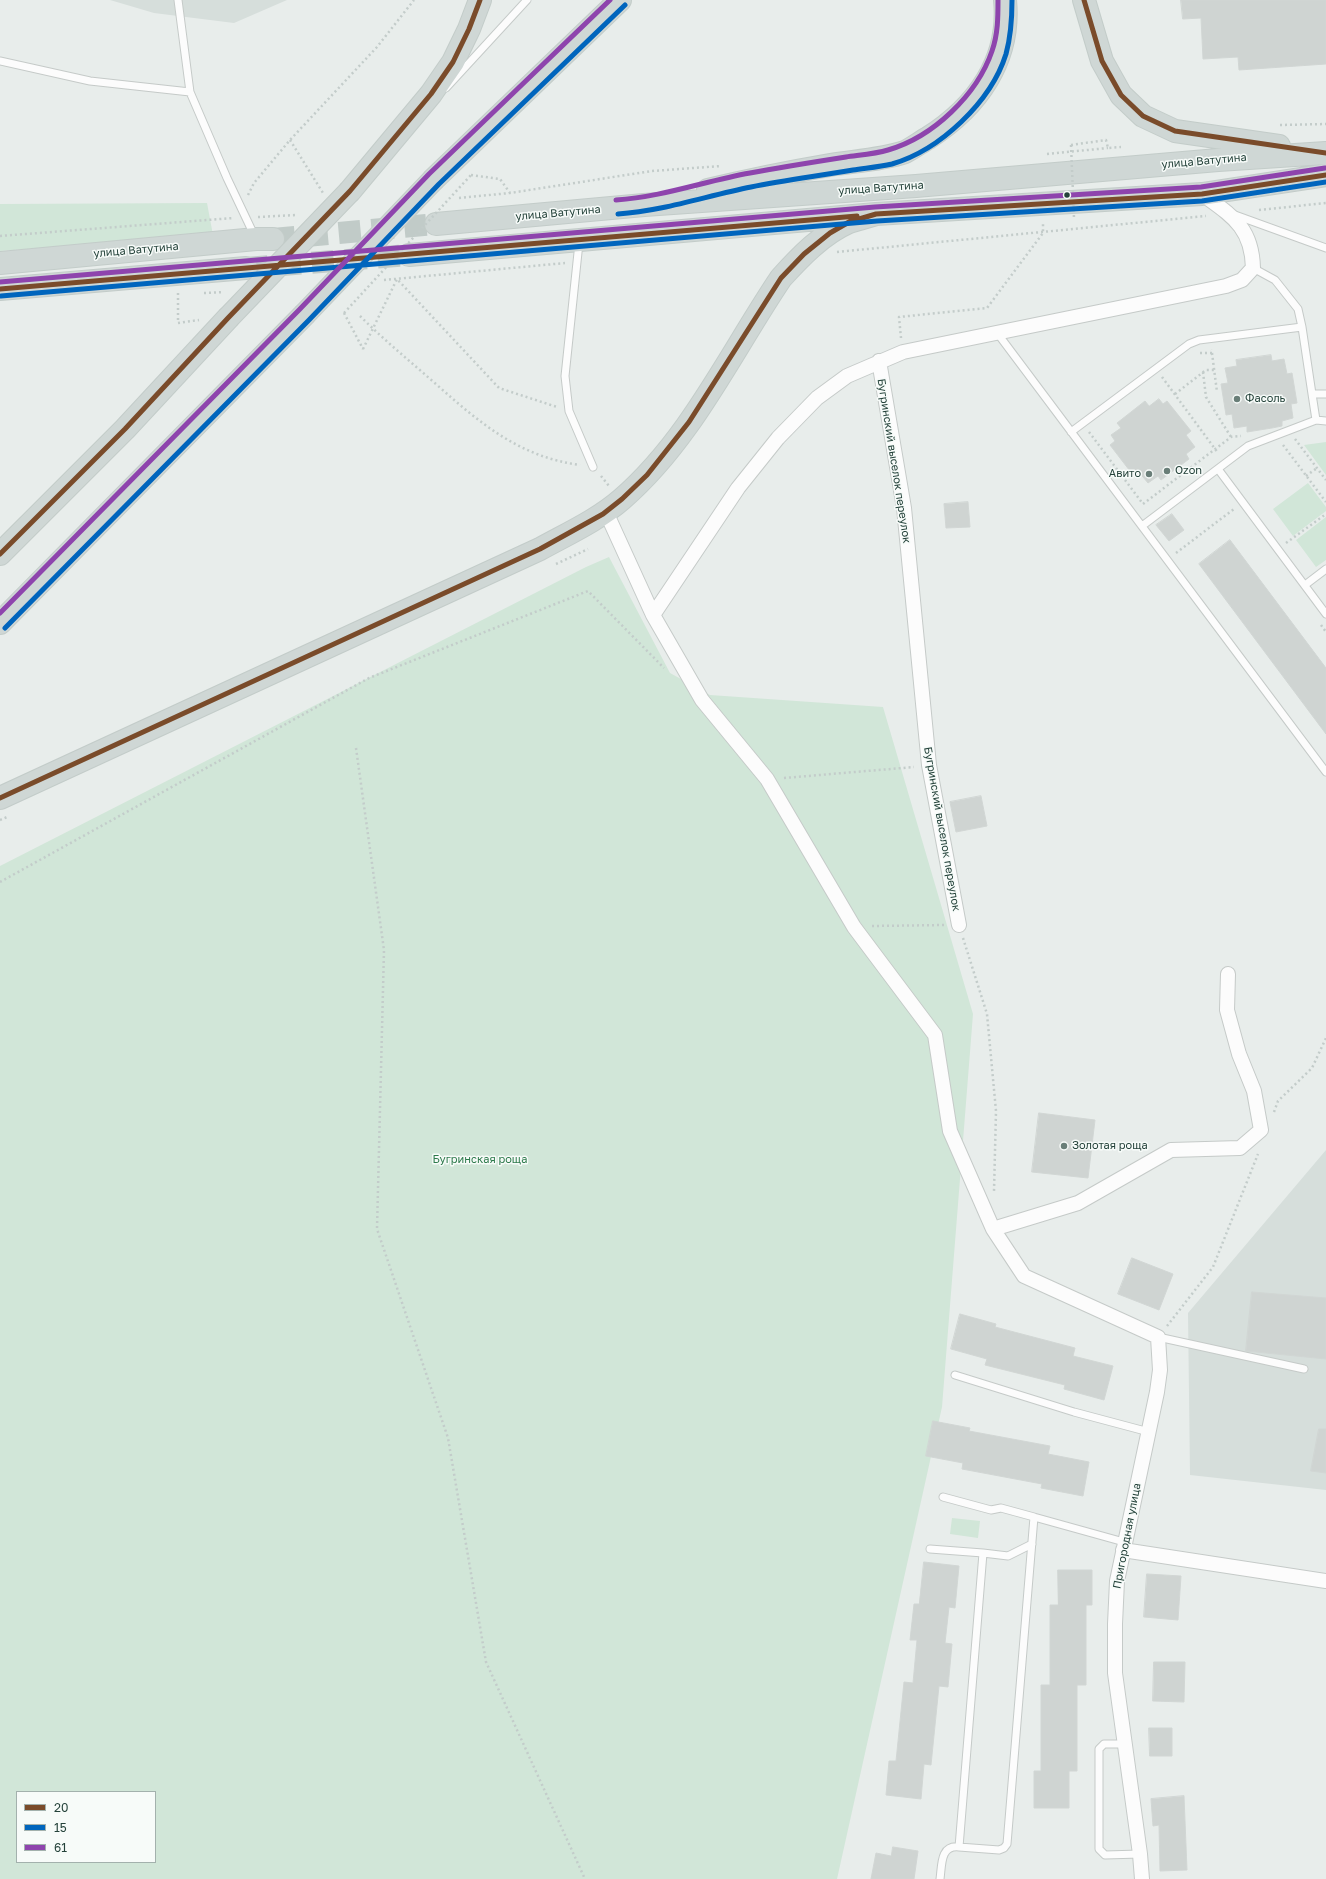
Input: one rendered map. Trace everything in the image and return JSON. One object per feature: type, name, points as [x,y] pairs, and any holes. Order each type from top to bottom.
[{"type":"main road","points":[[0,554],[125,429],[217,319],[350,191],[395,139],[431,94],[453,62],[469,29],[480,0]]},
{"type":"main road","points":[[0,624],[304,315],[434,179],[620,0]]},
{"type":"main road","points":[[644,205],[750,180],[890,157],[907,151],[944,128],[969,105],[986,84],[998,57],[1007,15],[1005,0]]},
{"type":"main road","points":[[1084,0],[1102,61],[1121,95],[1143,116],[1175,131],[1325,153]]},
{"type":"main road","name":"улица Ватутина","points":[[436,224],[644,205],[916,186],[1218,160],[1325,153]]},
{"type":"main road","points":[[408,255],[876,214],[1202,194],[1326,175]]},
{"type":"main road","points":[[0,798],[540,549],[614,506],[651,472],[679,436],[780,278],[814,246],[849,223],[876,214]]},
{"type":"main road","name":"улица Ватутина","points":[[0,263],[265,239]]},
{"type":"main road","points":[[0,289],[246,268]]},
{"type":"street","points":[[878,361],[903,352],[998,334],[1226,286],[1242,280],[1253,268],[1250,242],[1242,228],[1229,213],[1202,194]]},
{"type":"street","name":"Бугринский выселок переулок","points":[[653,615],[734,494],[778,438],[817,398],[847,376],[878,361],[904,508],[929,765],[959,925]]},
{"type":"street","points":[[614,506],[653,615],[688,677],[702,700],[767,779],[854,927],[934,1035],[950,1131],[993,1229],[1024,1276],[1158,1337]]},
{"type":"street","points":[[993,1229],[1078,1203],[1172,1150],[1240,1148],[1261,1130],[1254,1091],[1239,1054],[1227,1010],[1228,974]]},
{"type":"street","name":"Пригородная улица","points":[[1142,1879],[1115,1666],[1117,1581],[1123,1546],[1157,1392],[1160,1370],[1158,1337]]},
{"type":"street","points":[[1123,1546],[1326,1580]]},
{"type":"lane","points":[[178,0],[190,92],[245,217],[265,239]]},
{"type":"lane","points":[[395,139],[451,84],[528,0]]},
{"type":"lane","points":[[0,62],[90,81],[190,92]]},
{"type":"lane","points":[[1229,213],[1326,248]]},
{"type":"lane","points":[[579,240],[564,376],[569,411],[593,467]]},
{"type":"lane","points":[[1253,268],[1275,280],[1298,309],[1316,420]]},
{"type":"lane","points":[[1071,432],[1194,341],[1302,327]]},
{"type":"lane","points":[[998,334],[1326,772]]},
{"type":"lane","points":[[1312,394],[1326,394]]},
{"type":"lane","points":[[1142,526],[1248,446],[1316,420],[1326,421]]},
{"type":"lane","points":[[1218,469],[1326,614]]},
{"type":"lane","points":[[1304,585],[1326,569]]},
{"type":"lane","points":[[1158,1337],[1304,1369]]},
{"type":"lane","points":[[955,1375],[1074,1412],[1149,1432]]},
{"type":"lane","points":[[943,1497],[991,1510],[1001,1508],[1034,1517],[1123,1546]]},
{"type":"lane","points":[[940,1879],[943,1854],[949,1848],[958,1847],[999,1850],[1004,1848],[1007,1844],[1034,1517]]},
{"type":"lane","points":[[930,1549],[1008,1556],[1032,1544]]},
{"type":"lane","points":[[958,1847],[983,1554]]},
{"type":"lane","points":[[1125,1744],[1104,1744],[1099,1749],[1099,1849],[1101,1853],[1105,1855],[1140,1854]]},
{"type":"path","points":[[245,217],[247,197],[254,183],[290,140],[377,47],[414,0]]},
{"type":"path","points":[[290,140],[324,193]]},
{"type":"path","points":[[1074,218],[1071,145],[1106,140]]},
{"type":"path","points":[[1046,154],[1108,148]]},
{"type":"path","points":[[397,279],[363,348],[344,313],[471,174],[500,179],[510,193]]},
{"type":"path","points":[[814,246],[826,253],[1326,203]]},
{"type":"path","points":[[0,236],[245,217],[296,215]]},
{"type":"path","points":[[903,352],[899,317],[987,308],[1043,232],[1043,218]]},
{"type":"path","points":[[384,280],[577,262]]},
{"type":"path","points":[[397,279],[499,388],[569,411]]},
{"type":"path","points":[[178,293],[178,323],[217,319]]},
{"type":"path","points":[[360,316],[464,410],[509,443],[559,462],[593,467],[614,506]]},
{"type":"path","points":[[1212,354],[1217,392]]},
{"type":"path","points":[[1156,368],[1226,463]]},
{"type":"path","points":[[1175,394],[1206,370],[1214,370]]},
{"type":"path","points":[[1203,372],[1206,397],[1232,437]]},
{"type":"path","points":[[1082,424],[1143,504],[1232,437],[1245,436]]},
{"type":"path","points":[[1289,431],[1326,480]]},
{"type":"path","points":[[1276,436],[1326,502]]},
{"type":"path","points":[[1306,476],[1317,468]]},
{"type":"path","points":[[1167,559],[1243,503]]},
{"type":"path","points":[[1278,550],[1326,514]]},
{"type":"path","points":[[0,882],[369,678],[588,591],[670,673],[688,677]]},
{"type":"path","points":[[356,748],[384,950],[377,1229],[448,1438],[486,1662],[585,1879]]},
{"type":"path","points":[[767,779],[929,765]]},
{"type":"path","points":[[854,927],[959,925],[986,1014],[996,1111],[994,1198]]},
{"type":"path","points":[[1273,1116],[1278,1101],[1312,1068],[1326,1038]]},
{"type":"path","points":[[1158,1337],[1213,1267],[1259,1152]]},
{"type":"shaded area","points":[[110,0],[287,0],[234,23],[154,13]]},
{"type":"shaded area","points":[[1326,1150],[1326,1490],[1190,1475],[1188,1313]]},
{"type":"green space","points":[[207,203],[213,235],[0,251],[0,204]]},
{"type":"green space","points":[[1326,442],[1326,475],[1304,445]]},
{"type":"green space","points":[[1308,483],[1326,507],[1326,511],[1293,536],[1273,509]]},
{"type":"green space","points":[[1326,517],[1326,560],[1316,567],[1296,540]]},
{"type":"green space","name":"Бугринская роща","points":[[609,557],[670,673],[710,695],[883,707],[973,1014],[942,1407],[837,1879],[0,1879],[0,866],[586,567]]},
{"type":"green space","points":[[952,1518],[980,1521],[978,1538],[950,1534]]},
{"type":"building","points":[[1181,0],[1326,0],[1326,64],[1239,70],[1238,57],[1203,59],[1201,18],[1183,19]]},
{"type":"building","points":[[1271,355],[1272,361],[1284,359],[1287,374],[1292,373],[1297,403],[1291,404],[1293,418],[1282,421],[1282,426],[1272,428],[1247,432],[1247,426],[1234,428],[1232,414],[1226,415],[1221,384],[1228,383],[1225,368],[1237,366],[1236,360]]},
{"type":"building","points":[[1159,399],[1163,404],[1167,401],[1191,431],[1186,435],[1195,447],[1186,454],[1189,459],[1161,480],[1158,476],[1148,483],[1138,471],[1133,475],[1110,445],[1115,441],[1111,435],[1121,428],[1117,423],[1145,401],[1149,406]]},
{"type":"building","points":[[968,502],[970,527],[946,528],[944,504]]},
{"type":"building","points":[[1172,514],[1184,530],[1169,541],[1156,525]]},
{"type":"building","points":[[1230,540],[1326,668],[1326,734],[1199,564]]},
{"type":"building","points":[[981,796],[987,826],[956,832],[950,802]]},
{"type":"building","name":"Золотая роща","points":[[1039,1113],[1095,1120],[1088,1178],[1032,1172]]},
{"type":"building","points":[[1132,1258],[1173,1274],[1159,1310],[1118,1294]]},
{"type":"building","points":[[1252,1292],[1326,1298],[1326,1359],[1246,1351]]},
{"type":"building","points":[[960,1314],[996,1324],[995,1327],[1075,1348],[1073,1356],[1113,1366],[1104,1400],[1064,1389],[1065,1385],[985,1365],[987,1359],[951,1349]]},
{"type":"building","points":[[933,1421],[970,1428],[969,1431],[1050,1446],[1048,1454],[1089,1462],[1083,1496],[1041,1488],[1042,1484],[962,1469],[963,1463],[926,1456]]},
{"type":"building","points":[[1319,1429],[1326,1429],[1326,1473],[1311,1471]]},
{"type":"building","points":[[924,1562],[959,1566],[955,1608],[949,1607],[945,1643],[952,1644],[948,1687],[939,1686],[931,1765],[924,1764],[921,1799],[886,1795],[889,1761],[896,1761],[904,1682],[913,1683],[917,1640],[910,1640],[914,1604],[919,1604]]},
{"type":"building","points":[[1058,1570],[1092,1570],[1092,1605],[1086,1605],[1086,1685],[1077,1685],[1077,1771],[1069,1771],[1069,1808],[1034,1808],[1034,1771],[1041,1771],[1041,1685],[1050,1685],[1050,1605],[1058,1605]]},
{"type":"building","points":[[1147,1574],[1181,1576],[1178,1620],[1144,1617]]},
{"type":"building","points":[[1154,1662],[1185,1662],[1184,1702],[1153,1701]]},
{"type":"building","points":[[1149,1728],[1172,1728],[1172,1756],[1150,1756]]},
{"type":"building","points":[[1184,1796],[1187,1870],[1160,1871],[1159,1825],[1153,1826],[1151,1799]]},
{"type":"building","points":[[893,1847],[918,1851],[914,1879],[871,1879],[876,1853],[891,1856]]},
{"type":"tunnel","points":[[273,239],[436,224]]},
{"type":"tunnel","points":[[246,268],[409,255]]},
{"type":"transit line","name":"20","points":[[0,554],[125,429],[228,318],[350,191],[431,94],[453,62],[469,29],[480,0]]},
{"type":"transit line","name":"61","points":[[0,613],[299,310],[429,174],[610,0]]},
{"type":"transit line","name":"61","points":[[616,200],[650,196],[733,176],[878,152],[905,144],[937,125],[951,112],[976,83],[985,67],[994,45],[997,26],[998,0]]},
{"type":"transit line","name":"15","points":[[618,214],[668,207],[764,185],[892,164],[928,148],[945,136],[976,106],[989,89],[999,72],[1009,41],[1012,0]]},
{"type":"transit line","name":"20","points":[[1084,0],[1102,61],[1121,95],[1143,116],[1175,131],[1326,153]]},
{"type":"transit line","name":"15","points":[[5,628],[309,320],[439,184],[625,5]]},
{"type":"transit line","name":"61","points":[[0,282],[875,207],[1201,187],[1325,168]]},
{"type":"transit line","name":"20","points":[[0,798],[540,549],[603,514],[622,499],[647,475],[689,422],[781,278],[804,254],[830,233],[849,222],[876,214],[1202,194],[1326,175]]},
{"type":"transit line","name":"15","points":[[1,296],[877,221],[1202,201],[1326,182]]},
{"type":"transit line","name":"20","points":[[0,289],[857,216]]},
{"type":"place","name":"Фасоль","points":[[1237,399]]},
{"type":"place","name":"Ozon","points":[[1167,471]]},
{"type":"place","name":"Авито","points":[[1149,474]]},
{"type":"place","name":"Золотая роща","points":[[1064,1146]]}]
